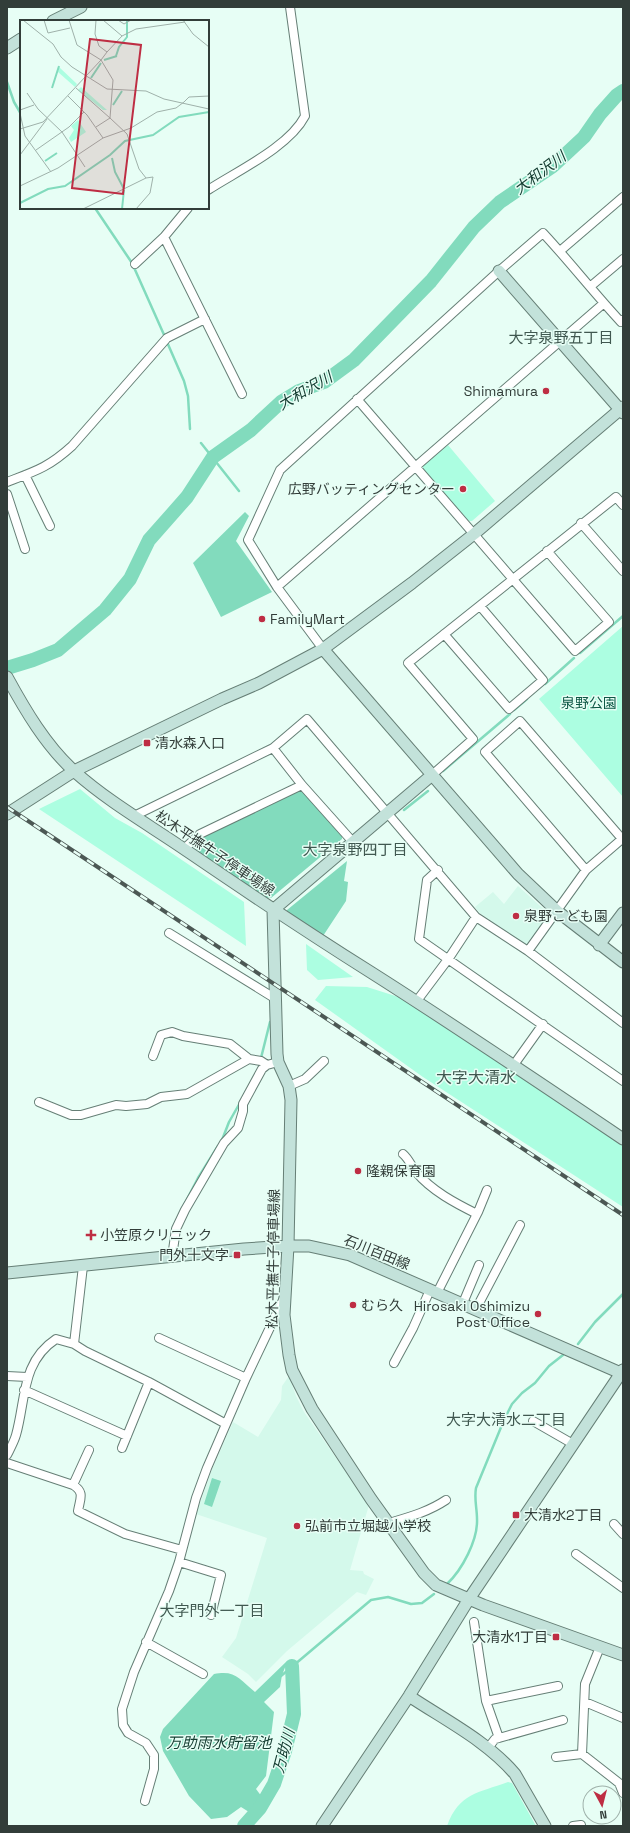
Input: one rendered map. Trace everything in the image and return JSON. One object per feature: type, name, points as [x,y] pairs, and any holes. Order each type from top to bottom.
[{"type":"street","points":[[55,20],[81,7]]},
{"type":"street","points":[[209,189],[276,147],[300,125],[305,116],[290,7]]},
{"type":"street","points":[[7,48],[20,40]]},
{"type":"street","points":[[560,251],[623,198]]},
{"type":"street","points":[[135,264],[164,237],[187,209]]},
{"type":"street","points":[[623,320],[621,322],[543,233],[499,271],[280,470],[248,540],[277,586],[322,649],[518,874],[557,911],[599,945],[623,962]]},
{"type":"street","points":[[164,237],[242,394]]},
{"type":"street","points":[[591,286],[623,259]]},
{"type":"street","points":[[7,814],[74,771],[222,699],[259,683],[322,649],[412,583],[474,534],[622,410],[560,342],[499,271]]},
{"type":"street","points":[[277,586],[604,303]]},
{"type":"street","points":[[7,482],[42,469],[56,461],[72,446],[166,340],[204,319]]},
{"type":"street","points":[[357,399],[575,651],[609,622],[547,551]]},
{"type":"street","points":[[25,475],[50,526]]},
{"type":"street","points":[[7,494],[25,549]]},
{"type":"street","points":[[623,505],[616,497],[512,578],[480,606],[408,663],[473,738],[388,813],[273,910],[416,1002],[623,1139]]},
{"type":"street","points":[[581,524],[623,571]]},
{"type":"street","points":[[444,634],[509,709],[542,680],[480,606]]},
{"type":"street","name":"松木平撫牛子停車場線","points":[[7,677],[17,696],[47,742],[74,771],[134,816],[273,910],[278,1062],[289,1086],[291,1100],[288,1246],[284,1315],[292,1370],[312,1409],[424,1573],[436,1585],[469,1599],[623,1655]]},
{"type":"street","points":[[134,816],[273,748],[307,719],[438,870],[476,917],[528,951],[623,1023]]},
{"type":"street","points":[[528,951],[586,870],[622,839],[520,721],[485,752],[586,870]]},
{"type":"street","points":[[273,748],[302,785],[352,842]]},
{"type":"street","points":[[184,849],[200,834],[302,785]]},
{"type":"street","points":[[438,870],[427,880],[420,939],[623,1081]]},
{"type":"street","points":[[599,945],[623,913]]},
{"type":"street","points":[[416,1002],[449,958],[476,917]]},
{"type":"street","points":[[169,933],[276,999]]},
{"type":"street","points":[[513,1066],[542,1024]]},
{"type":"street","points":[[152,1056],[161,1035],[172,1032],[183,1036],[230,1044],[249,1059],[261,1061],[267,1066]]},
{"type":"street","points":[[39,1102],[71,1115],[116,1105],[147,1104],[161,1097],[187,1094],[249,1059]]},
{"type":"street","points":[[289,1086],[305,1079],[324,1061]]},
{"type":"street","points":[[172,1257],[176,1229],[185,1210],[224,1143],[238,1128],[243,1112],[243,1104],[262,1069],[278,1062]]},
{"type":"street","points":[[404,1154],[414,1170],[422,1179],[449,1200],[477,1214]]},
{"type":"street","points":[[394,1363],[477,1214],[487,1190]]},
{"type":"street","points":[[476,1309],[516,1239],[520,1225]]},
{"type":"street","name":"石川百田線","points":[[7,1273],[244,1249],[310,1246],[350,1255],[622,1373]]},
{"type":"street","points":[[463,1303],[479,1265]]},
{"type":"street","points":[[74,1344],[83,1266]]},
{"type":"street","points":[[145,1800],[154,1769],[154,1755],[146,1743],[128,1733],[123,1725],[122,1709],[134,1672],[169,1591],[202,1483],[246,1378],[285,1295]]},
{"type":"street","points":[[159,1338],[246,1378]]},
{"type":"street","points":[[7,1455],[16,1435],[27,1377],[46,1346],[56,1340],[74,1344],[85,1351],[149,1382],[226,1424]]},
{"type":"street","points":[[322,1826],[409,1696],[469,1599],[622,1373]]},
{"type":"street","points":[[7,1376],[27,1377]]},
{"type":"street","points":[[122,1448],[149,1382]]},
{"type":"street","points":[[24,1390],[127,1436]]},
{"type":"street","points":[[534,1421],[573,1444]]},
{"type":"street","points":[[73,1485],[89,1450]]},
{"type":"street","points":[[7,1463],[73,1485],[79,1489],[81,1494],[78,1511],[125,1534],[182,1550]]},
{"type":"street","points":[[389,1523],[419,1514],[436,1507],[446,1500]]},
{"type":"street","points":[[614,1524],[623,1534]]},
{"type":"street","points":[[576,1554],[623,1588]]},
{"type":"street","points":[[179,1562],[221,1575],[211,1615]]},
{"type":"street","points":[[474,1622],[486,1701],[499,1738]]},
{"type":"street","points":[[146,1642],[203,1674]]},
{"type":"street","points":[[582,1754],[586,1684],[600,1647]]},
{"type":"street","points":[[486,1701],[558,1686]]},
{"type":"street","points":[[409,1696],[488,1748],[515,1774],[545,1826]]},
{"type":"street","points":[[585,1702],[623,1718]]},
{"type":"street","points":[[488,1748],[496,1739],[563,1720]]},
{"type":"street","points":[[556,1757],[582,1754],[621,1782],[623,1793]]},
{"type":"shaded area","name":"泉野こども園","points":[[518,886],[548,913],[548,916],[527,945],[524,945],[480,913],[475,907],[493,892],[504,904]]},
{"type":"shaded area","name":"弘前市立堀越小学校","points":[[289,1376],[296,1396],[304,1412],[369,1505],[350,1570],[363,1571],[364,1574],[374,1579],[366,1595],[357,1592],[287,1651],[256,1682],[248,1674],[222,1657],[236,1638],[267,1538],[196,1514],[211,1472],[233,1422],[258,1437],[281,1400],[282,1386]]},
{"type":"green space","name":"広野バッティングセンター","points":[[448,445],[495,501],[472,521],[469,521],[423,469],[423,466]]},
{"type":"green space","name":"泉野公園","points":[[623,626],[623,797],[539,699]]},
{"type":"green space","points":[[80,789],[115,818],[142,833],[244,902],[246,946],[39,809]]},
{"type":"green space","points":[[306,944],[353,977],[318,980],[307,970]]},
{"type":"green space","points":[[326,986],[367,987],[408,1000],[549,1096],[623,1143],[623,1207],[423,1077],[315,1000]]},
{"type":"green space","points":[[508,1782],[512,1783],[536,1826],[447,1826],[457,1807],[464,1800],[479,1792]]},
{"type":"water","points":[[245,512],[249,516],[236,541],[272,592],[221,617],[193,563]]},
{"type":"water","points":[[299,790],[303,791],[342,836],[342,839],[271,898],[266,898],[194,850],[206,841],[204,837]]},
{"type":"water","points":[[347,861],[344,881],[348,882],[346,901],[323,936],[287,913],[287,910]]},
{"type":"water","points":[[212,1478],[221,1481],[212,1507],[204,1504]]},
{"type":"water","name":"万助雨水貯留池","points":[[288,1660],[282,1675],[280,1687],[264,1702],[274,1712],[266,1776],[256,1789],[262,1797],[249,1812],[241,1807],[227,1817],[211,1819],[189,1796],[163,1751],[160,1737],[163,1729],[214,1674],[227,1673],[237,1677],[255,1692]]},
{"type":"waterway","points":[[7,82],[14,102],[20,112]]},
{"type":"waterway","name":"大和沢川","points":[[7,668],[58,650],[105,610],[130,579],[149,540],[187,497],[213,457],[251,430],[281,402],[299,391],[324,382],[354,360],[431,281],[474,227],[500,202],[553,166],[584,137],[600,114],[617,95],[623,91]]},
{"type":"waterway","points":[[96,209],[132,263],[165,337]]},
{"type":"waterway","points":[[167,342],[184,381],[188,396],[190,429]]},
{"type":"waterway","points":[[201,443],[239,491]]},
{"type":"waterway","points":[[580,653],[623,616]]},
{"type":"waterway","points":[[545,684],[574,658]]},
{"type":"waterway","points":[[514,710],[527,699]]},
{"type":"waterway","points":[[443,771],[510,714]]},
{"type":"waterway","points":[[404,810],[428,791]]},
{"type":"waterway","points":[[261,1058],[270,1022]]},
{"type":"waterway","points":[[222,1140],[229,1122],[241,1101]]},
{"type":"waterway","points":[[182,1209],[198,1178],[218,1146]]},
{"type":"waterway","points":[[578,1344],[595,1322],[623,1294]]},
{"type":"waterway","points":[[447,1584],[458,1571],[472,1545],[477,1527],[475,1496],[476,1488],[512,1404],[522,1393],[535,1383],[549,1366],[563,1355]]},
{"type":"waterway","points":[[281,1676],[371,1600],[388,1597],[411,1604],[422,1603],[434,1594]]},
{"type":"waterway","name":"万助川","points":[[244,1826],[260,1808],[274,1784],[285,1751],[294,1714],[292,1666]]},
{"type":"waterway","points":[[254,1802],[260,1808]]},
{"type":"railway","points":[[7,807],[623,1215]]},
{"type":"place","name":"Shimamura","points":[[546,391]]},
{"type":"place","name":"広野バッティングセンター","points":[[463,489]]},
{"type":"place","name":"FamilyMart","points":[[262,619]]},
{"type":"place","name":"清水森入口","points":[[147,743]]},
{"type":"place","name":"泉野こども園","points":[[516,916]]},
{"type":"place","name":"隆親保育園","points":[[358,1171]]},
{"type":"place","name":"小笠原クリニック","points":[[91,1235]]},
{"type":"place","name":"門外十文字","points":[[237,1255]]},
{"type":"place","name":"むら久","points":[[353,1305]]},
{"type":"place","name":"Hirosaki Oshimizu Post Office","points":[[538,1314]]},
{"type":"place","name":"大清水2丁目","points":[[516,1515]]},
{"type":"place","name":"弘前市立堀越小学校","points":[[297,1526]]},
{"type":"place","name":"大清水1丁目","points":[[556,1637]]},
{"type":"district","name":"大字泉野五丁目","points":[[561,338]]},
{"type":"district","name":"大字泉野四丁目","points":[[355,850]]},
{"type":"district","name":"大字大清水","points":[[476,1077]]},
{"type":"district","name":"大字大清水二丁目","points":[[506,1420]]},
{"type":"district","name":"大字門外一丁目","points":[[212,1611]]}]
